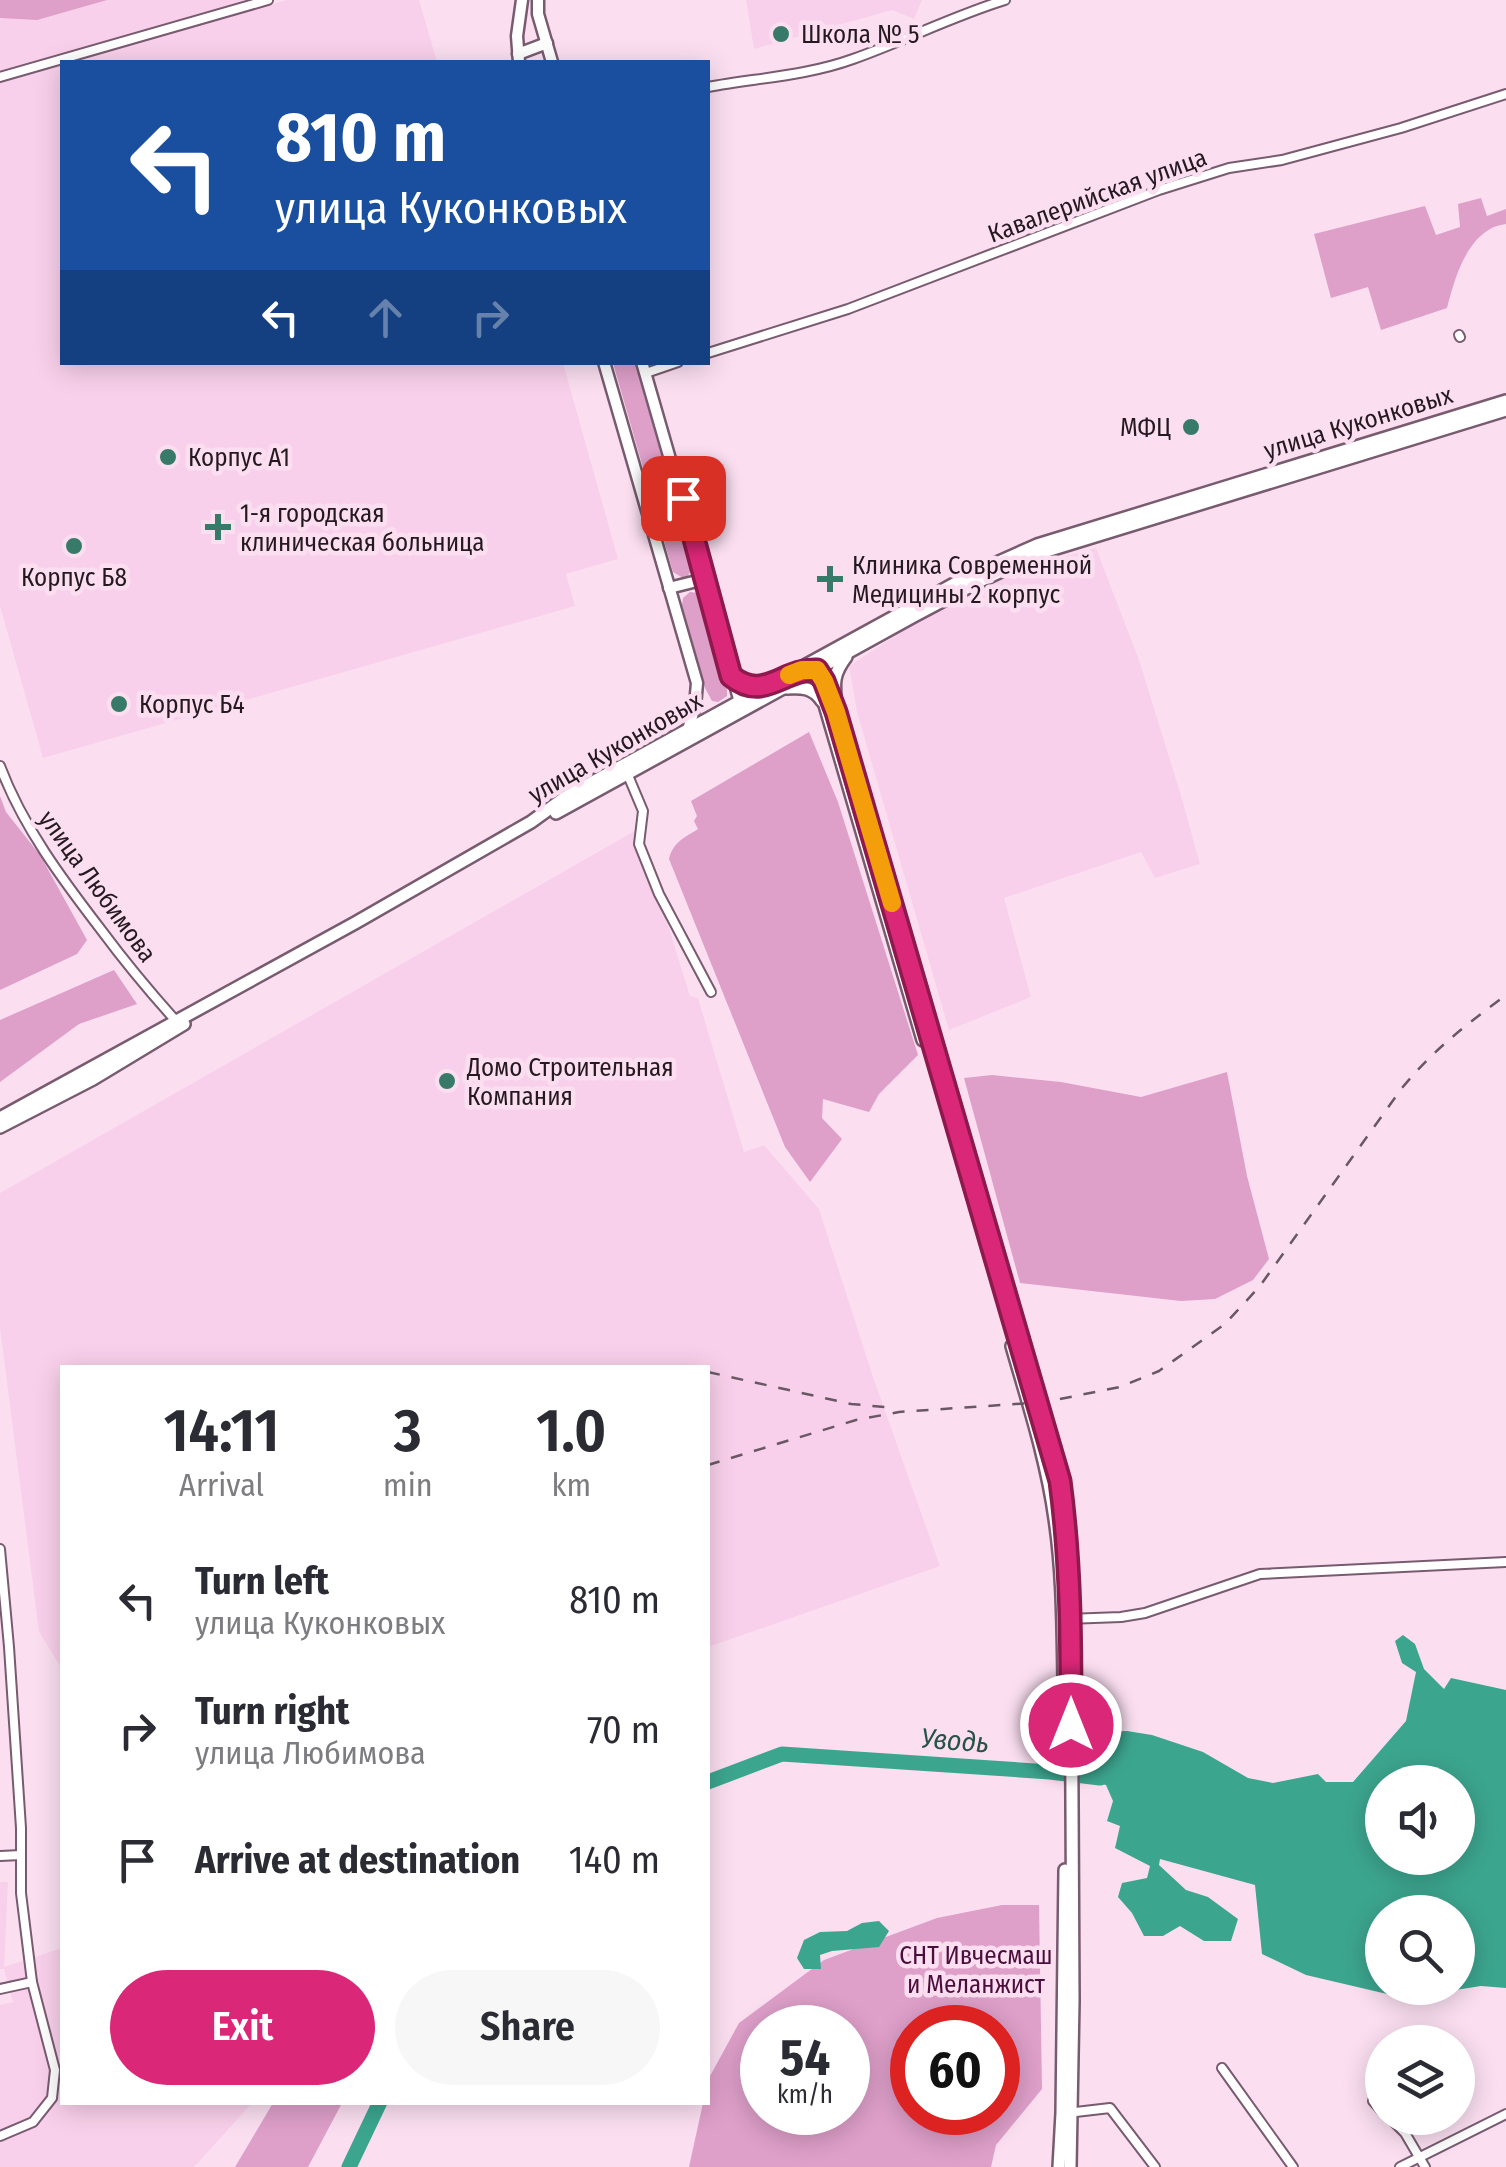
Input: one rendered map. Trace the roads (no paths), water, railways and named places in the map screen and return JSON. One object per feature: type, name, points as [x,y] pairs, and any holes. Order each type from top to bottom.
[{"type":"main road","points":[[522,0],[518,58],[547,43]]},
{"type":"main road","points":[[538,0],[538,14],[551,60]]},
{"type":"main road","points":[[605,365],[697,683],[688,730]]},
{"type":"main road","points":[[644,368],[741,705]]},
{"type":"main road","name":"улица Куконковых","points":[[0,1118],[263,982],[627,774],[768,686],[974,573],[1038,544],[1506,401]]},
{"type":"main road","name":"улица Куконковых","points":[[0,1127],[93,1080],[178,1024],[531,822],[567,796],[688,730],[817,670],[980,581],[1040,553],[1506,410]]},
{"type":"main road","points":[[669,588],[705,579]]},
{"type":"main road","points":[[831,710],[833,682],[851,652]]},
{"type":"main road","points":[[823,656],[817,670],[824,681],[1029,1404],[1056,1520],[1067,1620],[1070,2167]]},
{"type":"main road","points":[[789,675],[817,670]]},
{"type":"main road","points":[[731,676],[748,686],[768,686]]},
{"type":"main road","points":[[782,688],[803,687],[817,692],[831,710]]},
{"type":"main road","points":[[1059,2167],[1068,2113]]},
{"type":"street","points":[[62,60],[268,0]]},
{"type":"street","points":[[710,87],[787,76],[850,60],[963,13],[1005,0]]},
{"type":"street","points":[[0,78],[60,61]]},
{"type":"street","name":"Кавалерийская улица","points":[[710,352],[848,308],[1159,190],[1229,168],[1282,160],[1401,128],[1506,94]]},
{"type":"street","name":"улица Любимова","points":[[0,766],[13,801],[62,880],[178,1024]]},
{"type":"street","points":[[627,774],[643,811],[639,844],[659,894],[711,992]]},
{"type":"street","points":[[0,1549],[21,1893],[32,1982],[54,2070],[52,2098],[33,2122],[0,2136]]},
{"type":"street","points":[[1067,1620],[1145,1613],[1260,1574],[1506,1562]]},
{"type":"street","points":[[0,1856],[21,1855]]},
{"type":"street","points":[[0,1989],[32,1982]]},
{"type":"street","points":[[1222,2068],[1293,2167]]},
{"type":"street","points":[[1068,2113],[1110,2108],[1155,2167]]},
{"type":"street","points":[[1400,2167],[1506,2114]]},
{"type":"street","points":[[1407,2135],[1425,2167]]},
{"type":"waterway","name":"Уводь","points":[[710,1781],[782,1754],[1100,1778]]},
{"type":"waterway","name":"Уводь","points":[[349,2167],[379,2105]]},
{"type":"railway","points":[[710,1464],[856,1420],[899,1412],[1045,1402],[1120,1387],[1159,1371],[1225,1324],[1260,1286],[1402,1088],[1438,1049],[1506,995]]},
{"type":"railway","points":[[710,1372],[851,1404],[885,1407]]},
{"type":"place","name":"Школа № 5","points":[[781,34]]},
{"type":"place","name":"МФЦ","points":[[1191,427]]},
{"type":"place","name":"Корпус А1","points":[[168,457]]},
{"type":"place","name":"1-я городская клиническая больница","points":[[218,527]]},
{"type":"place","name":"Корпус Б8","points":[[74,546]]},
{"type":"place","name":"Клиника Современной Медицины 2 корпус","points":[[830,579]]},
{"type":"place","name":"Корпус Б4","points":[[119,704]]},
{"type":"place","name":"Домо Строительная Компания","points":[[447,1081]]},
{"type":"park label","name":"СНТ Ивчесмаш и Меланжист","points":[[976,1970]]}]
